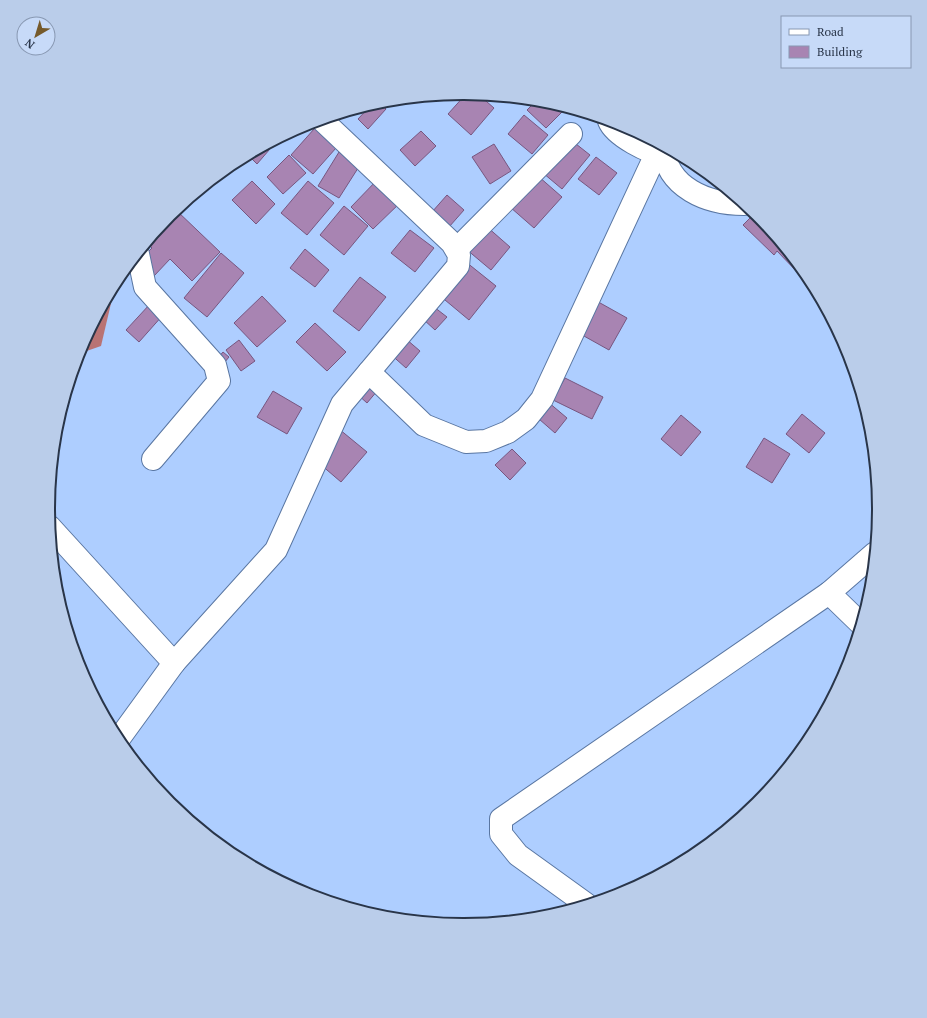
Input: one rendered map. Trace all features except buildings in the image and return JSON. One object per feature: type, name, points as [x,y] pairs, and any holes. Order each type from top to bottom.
[{"type":"street","points":[[122,733],[174,663],[276,550],[342,404],[458,266],[459,256],[457,249],[326,124]]},
{"type":"street","points":[[617,131],[620,134],[661,152],[669,169],[678,181],[690,191],[714,201],[735,204]]},
{"type":"street","points":[[457,249],[571,134]]},
{"type":"street","points":[[369,372],[424,425],[466,442],[486,441],[508,432],[526,418],[542,399],[661,152]]},
{"type":"street","points":[[139,260],[145,287],[215,365],[219,381],[153,459]]},
{"type":"street","points":[[56,534],[174,663]]},
{"type":"street","points":[[581,900],[518,855],[501,834],[501,819],[829,593],[869,558]]},
{"type":"street","points":[[829,593],[857,620]]},
{"type":"shaded area","points":[[111,303],[101,346],[87,351],[97,328]]}]
